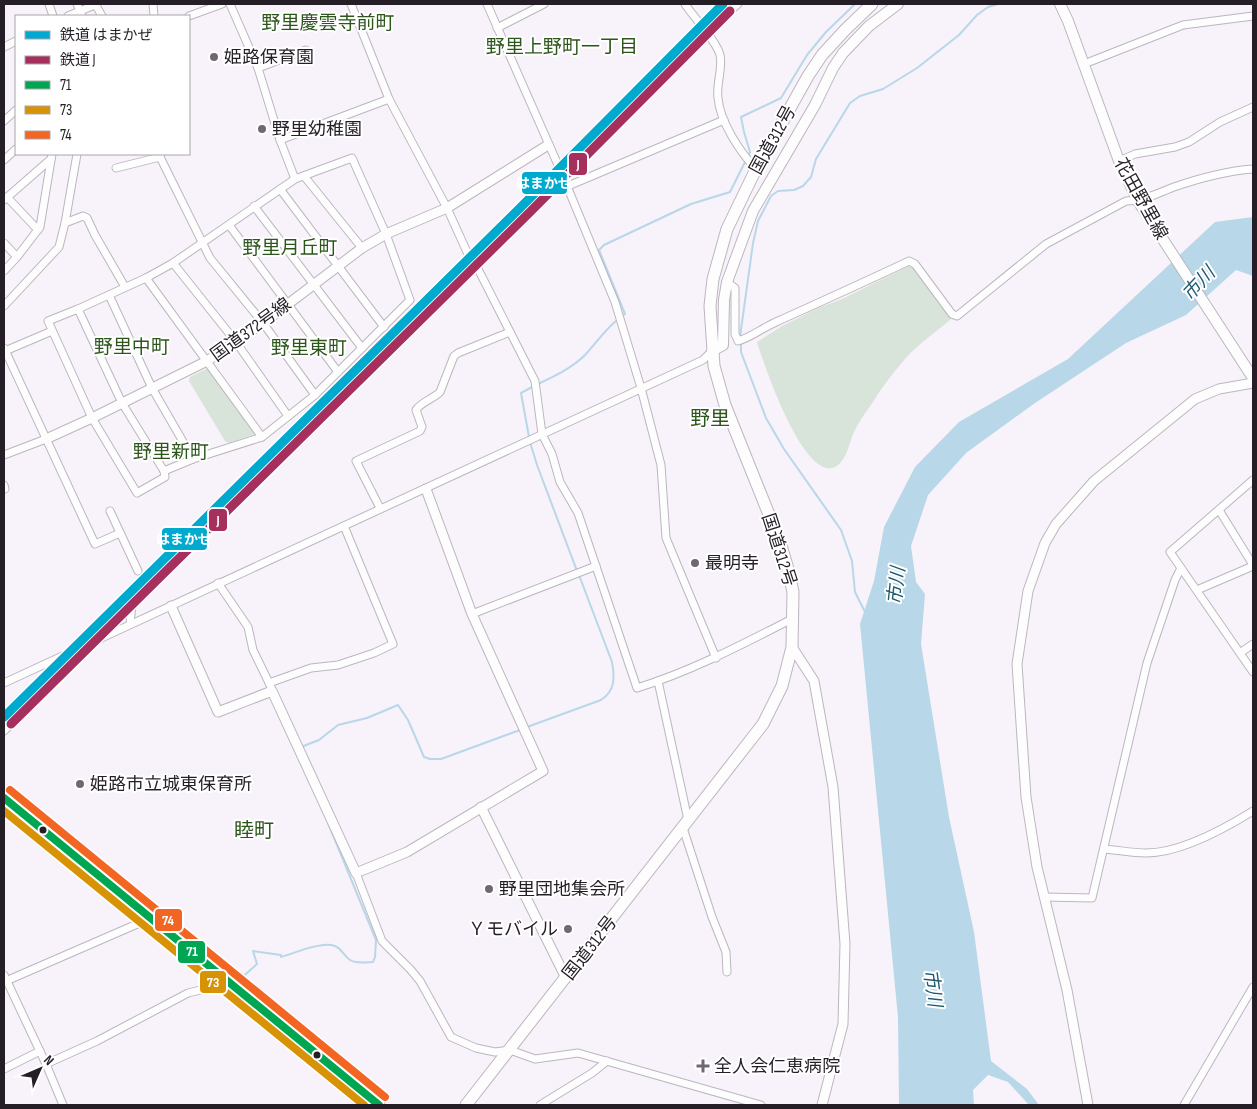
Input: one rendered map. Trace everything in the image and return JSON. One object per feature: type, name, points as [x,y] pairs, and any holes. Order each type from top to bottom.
[{"type":"highway","name":"国道312号","points":[[466,1105],[763,724],[782,686],[792,647],[793,592],[780,542],[725,405],[714,366],[710,306],[713,279],[727,229],[756,169],[808,76],[822,55],[872,4]]},
{"type":"highway","points":[[6,802],[379,1105]]},
{"type":"main road","points":[[712,351],[723,345],[724,300],[727,282],[753,211],[843,53],[869,26],[898,4]]},
{"type":"main road","name":"花田野里線","points":[[1060,4],[1119,161],[1141,205],[1253,379]]},
{"type":"street","points":[[80,10],[96,4]]},
{"type":"street","points":[[190,16],[222,4]]},
{"type":"street","points":[[230,4],[258,68],[280,140],[295,179]]},
{"type":"street","points":[[351,4],[389,99],[535,381],[542,434],[552,454],[560,482],[578,513],[637,688],[716,658],[794,618]]},
{"type":"street","points":[[487,4],[548,145],[568,186],[615,302],[641,388],[663,475],[666,538],[716,658]]},
{"type":"street","points":[[497,28],[544,4]]},
{"type":"street","points":[[684,4],[706,31],[720,56],[718,99],[724,120],[741,153],[756,169]]},
{"type":"street","points":[[130,624],[132,605],[135,601],[706,31],[738,4]]},
{"type":"street","points":[[1084,64],[1183,25],[1253,16]]},
{"type":"street","points":[[258,68],[306,50]]},
{"type":"street","points":[[280,140],[389,99]]},
{"type":"street","points":[[1119,161],[1135,154],[1175,147],[1189,142],[1220,122],[1253,107]]},
{"type":"street","points":[[4,121],[15,111]]},
{"type":"street","points":[[568,186],[724,120]]},
{"type":"street","name":"国道372号線","points":[[46,438],[92,418],[207,361],[263,323],[337,265],[362,248],[386,234],[447,208],[548,145]]},
{"type":"street","points":[[4,160],[15,150]]},
{"type":"street","points":[[4,306],[59,247],[65,224],[77,155]]},
{"type":"street","points":[[38,230],[5,199],[52,156]]},
{"type":"street","points":[[4,272],[38,230],[52,156]]},
{"type":"street","points":[[116,168],[160,156],[210,258],[263,323],[315,395]]},
{"type":"street","points":[[78,309],[122,403],[164,471],[165,477],[137,493],[92,418],[48,321],[146,278],[173,263],[295,179],[352,158],[386,234],[410,300],[315,395],[262,437],[193,459],[164,471]]},
{"type":"street","points":[[727,282],[735,288],[735,334],[738,341],[750,337],[773,324],[909,260],[915,264],[952,314],[957,316],[1046,244],[1126,202],[1141,205],[1213,174],[1253,169]]},
{"type":"street","points":[[304,176],[362,248]]},
{"type":"street","points":[[280,189],[384,327]]},
{"type":"street","points":[[254,206],[362,348]]},
{"type":"street","points":[[65,224],[83,216],[87,218],[125,287]]},
{"type":"street","points":[[229,225],[338,372]]},
{"type":"street","points":[[4,243],[17,257]]},
{"type":"street","points":[[173,263],[236,342],[288,416]]},
{"type":"street","points":[[146,278],[262,437]]},
{"type":"street","points":[[109,295],[152,388],[193,459]]},
{"type":"street","points":[[52,332],[4,349],[95,544],[120,533]]},
{"type":"street","points":[[380,508],[356,461],[420,431],[422,427],[416,410],[436,397],[440,392],[454,356],[510,332]]},
{"type":"street","points":[[4,683],[703,360],[712,351]]},
{"type":"street","points":[[1088,1105],[1067,990],[1037,867],[1026,797],[1017,664],[1028,591],[1045,543],[1056,524],[1094,481],[1195,400],[1220,389],[1253,379]]},
{"type":"street","points":[[4,455],[46,438]]},
{"type":"street","points":[[1253,480],[1170,552],[1253,672]]},
{"type":"street","points":[[356,873],[408,852],[543,771],[472,614],[426,488]]},
{"type":"street","points":[[1197,590],[1253,566],[1219,510]]},
{"type":"street","points":[[110,511],[138,571]]},
{"type":"street","points":[[171,606],[218,712],[311,668],[338,665],[394,644],[344,526]]},
{"type":"street","points":[[472,614],[596,566]]},
{"type":"street","points":[[1044,896],[1092,898],[1147,662],[1175,580],[1181,568]]},
{"type":"street","points":[[218,584],[248,627],[253,650],[356,873],[382,941],[420,981],[452,1037],[476,1048],[495,1052],[510,1050],[535,1059],[578,1053],[761,1105]]},
{"type":"street","points":[[1240,653],[1253,644]]},
{"type":"street","points":[[4,731],[71,665],[84,647]]},
{"type":"street","points":[[792,647],[814,681],[833,787],[845,944],[843,1024],[822,1105]]},
{"type":"street","points":[[658,681],[686,824],[712,917],[726,952],[727,972]]},
{"type":"street","points":[[481,807],[566,978]]},
{"type":"street","points":[[1104,849],[1147,853],[1162,851],[1204,839],[1253,811]]},
{"type":"street","points":[[63,1105],[46,1064],[5,978],[151,918]]},
{"type":"street","points":[[46,1064],[97,1041],[188,993],[229,983]]},
{"type":"street","points":[[1184,1105],[1253,987]]},
{"type":"street","points":[[4,1069],[40,1051]]},
{"type":"street","points":[[540,1105],[592,1073],[607,1061]]},
{"type":"shaded area","points":[[909,266],[913,266],[951,319],[921,343],[905,359],[884,385],[860,422],[853,434],[846,455],[841,462],[838,465],[826,468],[813,459],[800,442],[777,396],[757,342],[782,326],[818,308],[842,299]]},
{"type":"shaded area","points":[[206,369],[210,370],[256,430],[255,434],[229,443],[225,441],[189,381],[190,377]]},
{"type":"water","name":"市川","points":[[1253,217],[1253,276],[1236,270],[1186,315],[1126,343],[1035,403],[966,453],[928,495],[911,546],[916,582],[925,594],[921,644],[949,817],[974,932],[991,1061],[1027,1089],[1039,1105],[1029,1105],[1008,1082],[988,1075],[973,1090],[974,1105],[899,1105],[898,1017],[860,624],[874,581],[884,527],[915,467],[959,422],[1068,359],[1215,222]]},
{"type":"waterway","points":[[748,156],[750,152],[741,117],[781,98],[807,55],[826,32],[855,4]]},
{"type":"waterway","points":[[740,337],[753,243],[758,221],[771,196],[778,191],[794,190],[803,186],[811,177],[816,159],[850,103],[860,96],[883,89],[917,68],[959,35],[977,15],[988,7],[998,4]]},
{"type":"waterway","points":[[621,317],[625,314],[599,250],[604,245],[691,204],[730,192],[746,160]]},
{"type":"waterway","points":[[538,384],[580,360],[617,320]]},
{"type":"waterway","points":[[741,342],[741,352],[766,418],[784,449],[841,530],[852,561],[855,592],[865,612]]},
{"type":"waterway","points":[[529,437],[521,393],[534,386]]},
{"type":"waterway","points":[[530,442],[577,571]]},
{"type":"waterway","points":[[527,727],[601,700],[609,693],[613,684],[612,662],[579,575]]},
{"type":"waterway","points":[[301,747],[319,740],[338,725],[367,718],[398,705],[408,720],[424,757],[430,759],[441,759],[520,730]]},
{"type":"waterway","points":[[237,982],[257,964],[253,951],[281,955],[281,957],[316,946],[330,945],[337,947],[352,961],[373,962],[376,940],[328,823]]},
{"type":"rail line","name":"はまかぜ","points":[[4,717],[522,206],[723,4]]},
{"type":"rail line","name":"J","points":[[11,724],[529,213],[730,11]]},
{"type":"transit line","name":"74","points":[[10,790],[385,1097]]},
{"type":"transit line","name":"71","points":[[4,798],[379,1105]]},
{"type":"transit line","name":"73","points":[[4,811],[364,1105]]},
{"type":"place","name":"姫路保育園","points":[[214,57]]},
{"type":"place","name":"野里幼稚園","points":[[262,129]]},
{"type":"place","name":"最明寺","points":[[695,563]]},
{"type":"place","name":"姫路市立城東保育所","points":[[80,784]]},
{"type":"place","name":"野里団地集会所","points":[[489,889]]},
{"type":"place","name":"Ｙモバイル","points":[[568,929]]},
{"type":"place","name":"全人会仁恵病院","points":[[703,1066]]},
{"type":"district","name":"野里慶雲寺前町","points":[[328,23]]},
{"type":"district","name":"野里上野町一丁目","points":[[562,47]]},
{"type":"district","name":"野里月丘町","points":[[290,248]]},
{"type":"district","name":"野里中町","points":[[132,347]]},
{"type":"district","name":"野里東町","points":[[309,348]]},
{"type":"district","name":"野里","points":[[710,419]]},
{"type":"district","name":"野里新町","points":[[171,452]]},
{"type":"district","name":"睦町","points":[[254,831]]}]
